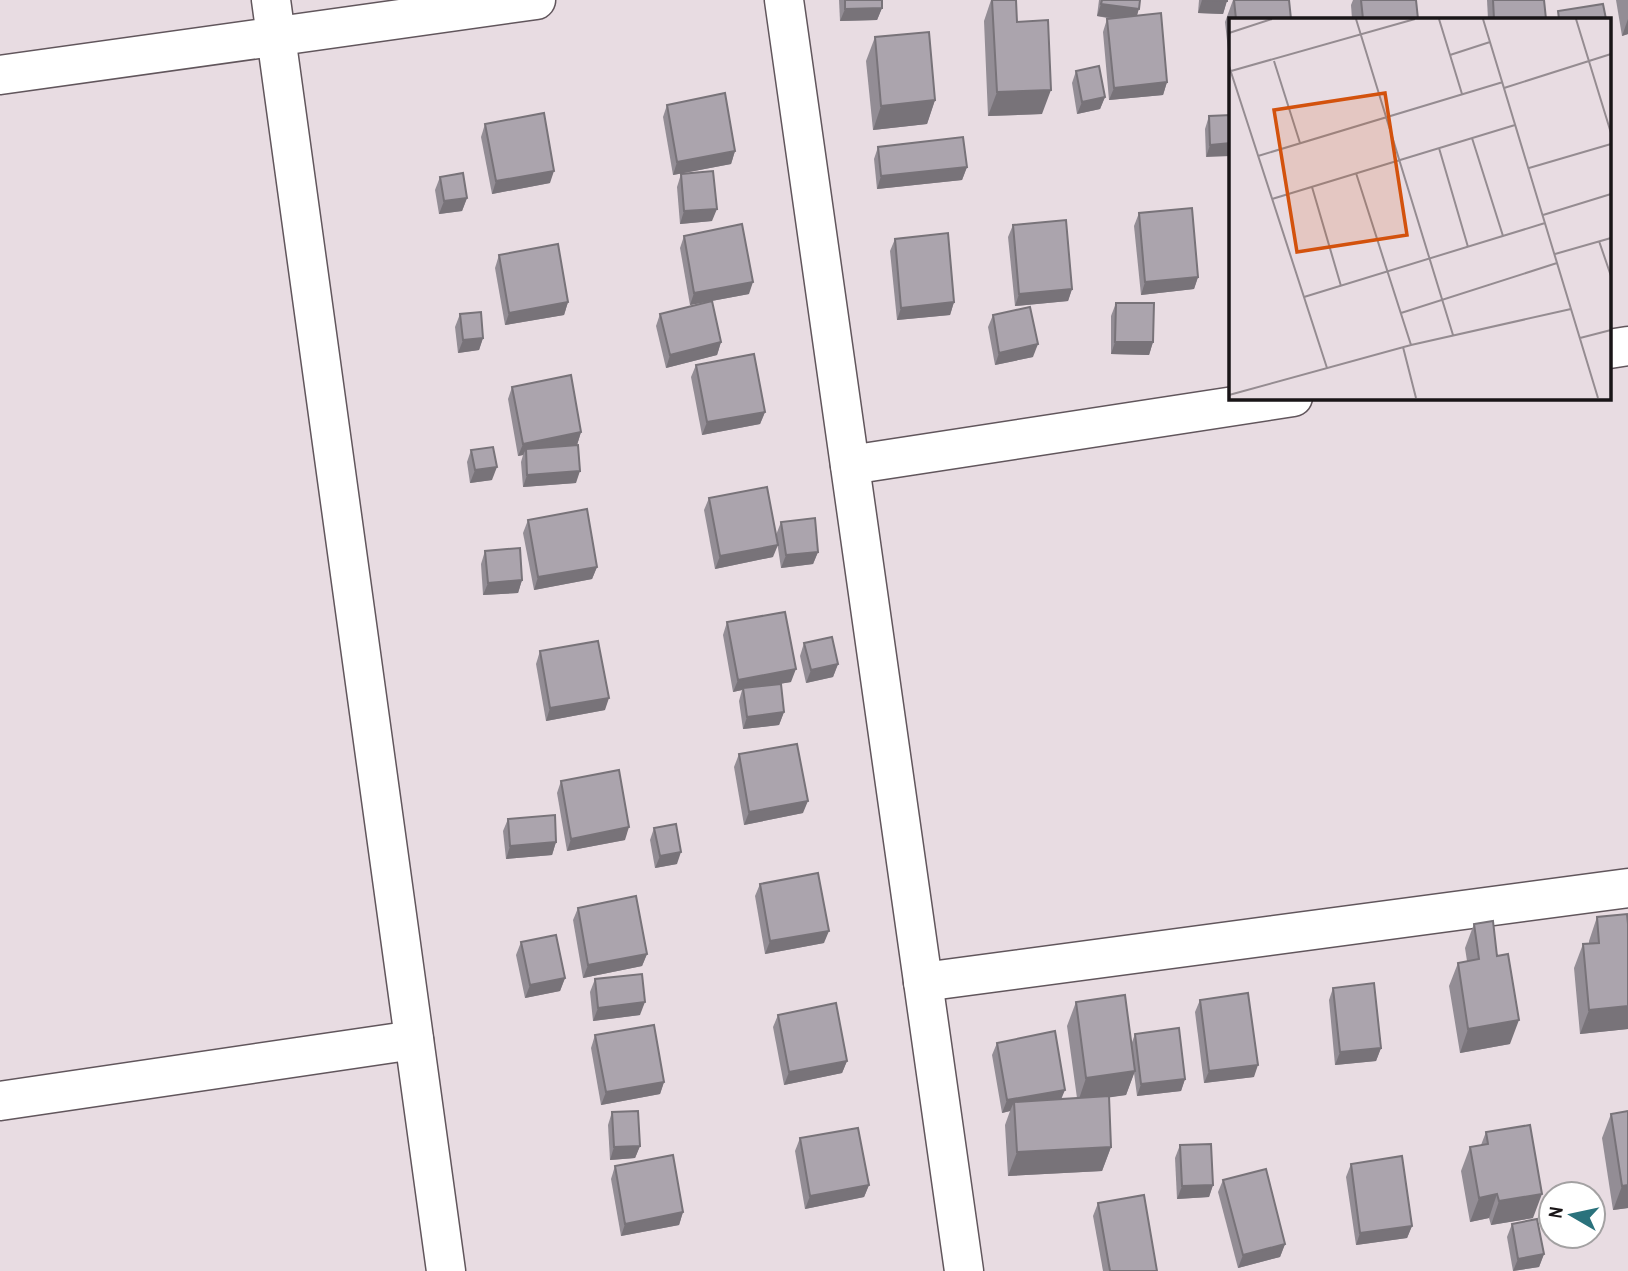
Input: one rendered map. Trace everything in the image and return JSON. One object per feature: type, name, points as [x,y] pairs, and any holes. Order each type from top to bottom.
[{"type":"street","points":[[271,0],[446,1271]]},
{"type":"street","points":[[0,75],[536,0]]},
{"type":"street","points":[[784,0],[964,1271]]},
{"type":"street","points":[[1610,349],[1628,346]]},
{"type":"street","points":[[850,465],[1280,399]]},
{"type":"street","points":[[923,982],[1628,888]]},
{"type":"street","points":[[0,1101],[414,1040]]},
{"type":"building","points":[[845,0],[882,0],[882,8],[845,9]]},
{"type":"building","points":[[992,0],[1016,0],[1017,22],[1048,20],[1051,90],[997,92]]},
{"type":"building","points":[[1102,0],[1140,0],[1139,9],[1101,4]]},
{"type":"building","points":[[1234,0],[1289,0],[1291,18],[1236,18]]},
{"type":"building","points":[[1361,0],[1416,0],[1418,18],[1363,18]]},
{"type":"building","points":[[1493,0],[1544,0],[1546,18],[1494,18]]},
{"type":"building","points":[[1603,4],[1606,18],[1559,18],[1558,11]]},
{"type":"building","points":[[1161,13],[1167,82],[1114,88],[1107,19]]},
{"type":"building","points":[[929,32],[935,100],[881,106],[875,37]]},
{"type":"building","points":[[1099,66],[1105,97],[1082,102],[1076,71]]},
{"type":"building","points":[[725,93],[735,151],[677,162],[667,105]]},
{"type":"building","points":[[544,113],[554,171],[496,181],[485,124]]},
{"type":"building","points":[[1229,115],[1229,143],[1210,145],[1209,116]]},
{"type":"building","points":[[963,137],[967,167],[881,176],[878,147]]},
{"type":"building","points":[[713,171],[717,209],[684,211],[681,174]]},
{"type":"building","points":[[463,173],[467,198],[444,201],[440,177]]},
{"type":"building","points":[[1192,208],[1198,277],[1145,282],[1139,213]]},
{"type":"building","points":[[1066,220],[1072,289],[1019,294],[1013,225]]},
{"type":"building","points":[[742,224],[753,282],[694,293],[684,236]]},
{"type":"building","points":[[948,233],[954,302],[901,308],[895,239]]},
{"type":"building","points":[[558,244],[568,302],[509,313],[499,255]]},
{"type":"building","points":[[712,301],[721,342],[670,355],[660,314]]},
{"type":"building","points":[[1116,303],[1154,303],[1153,342],[1115,342]]},
{"type":"building","points":[[1030,307],[1038,344],[999,353],[993,315]]},
{"type":"building","points":[[481,312],[483,338],[463,340],[460,314]]},
{"type":"building","points":[[754,354],[765,412],[707,422],[696,365]]},
{"type":"building","points":[[571,375],[581,432],[523,444],[512,387]]},
{"type":"building","points":[[578,445],[580,471],[527,475],[526,449]]},
{"type":"building","points":[[493,447],[497,467],[475,470],[471,450]]},
{"type":"building","points":[[767,487],[778,545],[720,556],[709,498]]},
{"type":"building","points":[[587,509],[597,567],[538,577],[528,520]]},
{"type":"building","points":[[815,518],[818,552],[786,555],[781,522]]},
{"type":"building","points":[[520,548],[522,580],[488,583],[485,551]]},
{"type":"building","points":[[785,612],[796,669],[738,680],[727,622]]},
{"type":"building","points":[[832,637],[838,664],[811,670],[804,643]]},
{"type":"building","points":[[598,641],[609,698],[550,708],[540,651]]},
{"type":"building","points":[[781,684],[784,712],[747,717],[743,688]]},
{"type":"building","points":[[797,744],[808,801],[749,812],[739,754]]},
{"type":"building","points":[[619,770],[629,827],[571,839],[561,781]]},
{"type":"building","points":[[555,815],[556,842],[510,846],[508,819]]},
{"type":"building","points":[[676,824],[681,852],[660,856],[654,828]]},
{"type":"building","points":[[818,873],[829,931],[770,941],[760,884]]},
{"type":"building","points":[[636,896],[647,954],[588,965],[578,908]]},
{"type":"building","points":[[1627,914],[1628,1006],[1589,1010],[1583,944],[1599,943],[1597,917]]},
{"type":"building","points":[[1493,921],[1497,956],[1508,954],[1519,1020],[1468,1029],[1458,963],[1479,959],[1474,924]]},
{"type":"building","points":[[556,935],[565,978],[530,985],[521,942]]},
{"type":"building","points":[[642,974],[645,1002],[598,1008],[595,979]]},
{"type":"building","points":[[1374,983],[1381,1048],[1340,1052],[1333,988]]},
{"type":"building","points":[[1248,993],[1258,1065],[1209,1071],[1200,1000]]},
{"type":"building","points":[[1125,995],[1135,1071],[1086,1078],[1076,1002]]},
{"type":"building","points":[[836,1003],[847,1061],[789,1072],[778,1015]]},
{"type":"building","points":[[654,1025],[664,1082],[606,1092],[595,1035]]},
{"type":"building","points":[[1179,1028],[1185,1079],[1141,1084],[1135,1034]]},
{"type":"building","points":[[1055,1031],[1065,1090],[1007,1100],[997,1043]]},
{"type":"building","points":[[1109,1096],[1111,1147],[1017,1152],[1014,1102]]},
{"type":"building","points":[[638,1111],[640,1146],[614,1147],[612,1112]]},
{"type":"building","points":[[1628,1111],[1628,1185],[1622,1186],[1611,1114]]},
{"type":"building","points":[[1530,1125],[1540,1180],[1537,1180],[1537,1195],[1499,1201],[1497,1194],[1479,1198],[1470,1147],[1488,1144],[1486,1132]]},
{"type":"building","points":[[858,1128],[869,1185],[810,1196],[800,1138]]},
{"type":"building","points":[[1211,1144],[1213,1185],[1182,1186],[1180,1145]]},
{"type":"building","points":[[673,1155],[683,1212],[625,1224],[615,1166]]},
{"type":"building","points":[[1402,1156],[1412,1226],[1360,1233],[1351,1164]]},
{"type":"building","points":[[1266,1169],[1285,1244],[1243,1255],[1223,1180]]},
{"type":"building","points":[[1144,1195],[1157,1271],[1110,1271],[1098,1203]]},
{"type":"building","points":[[1537,1219],[1537,1250],[1543,1250],[1544,1254],[1518,1259],[1512,1224]]}]
